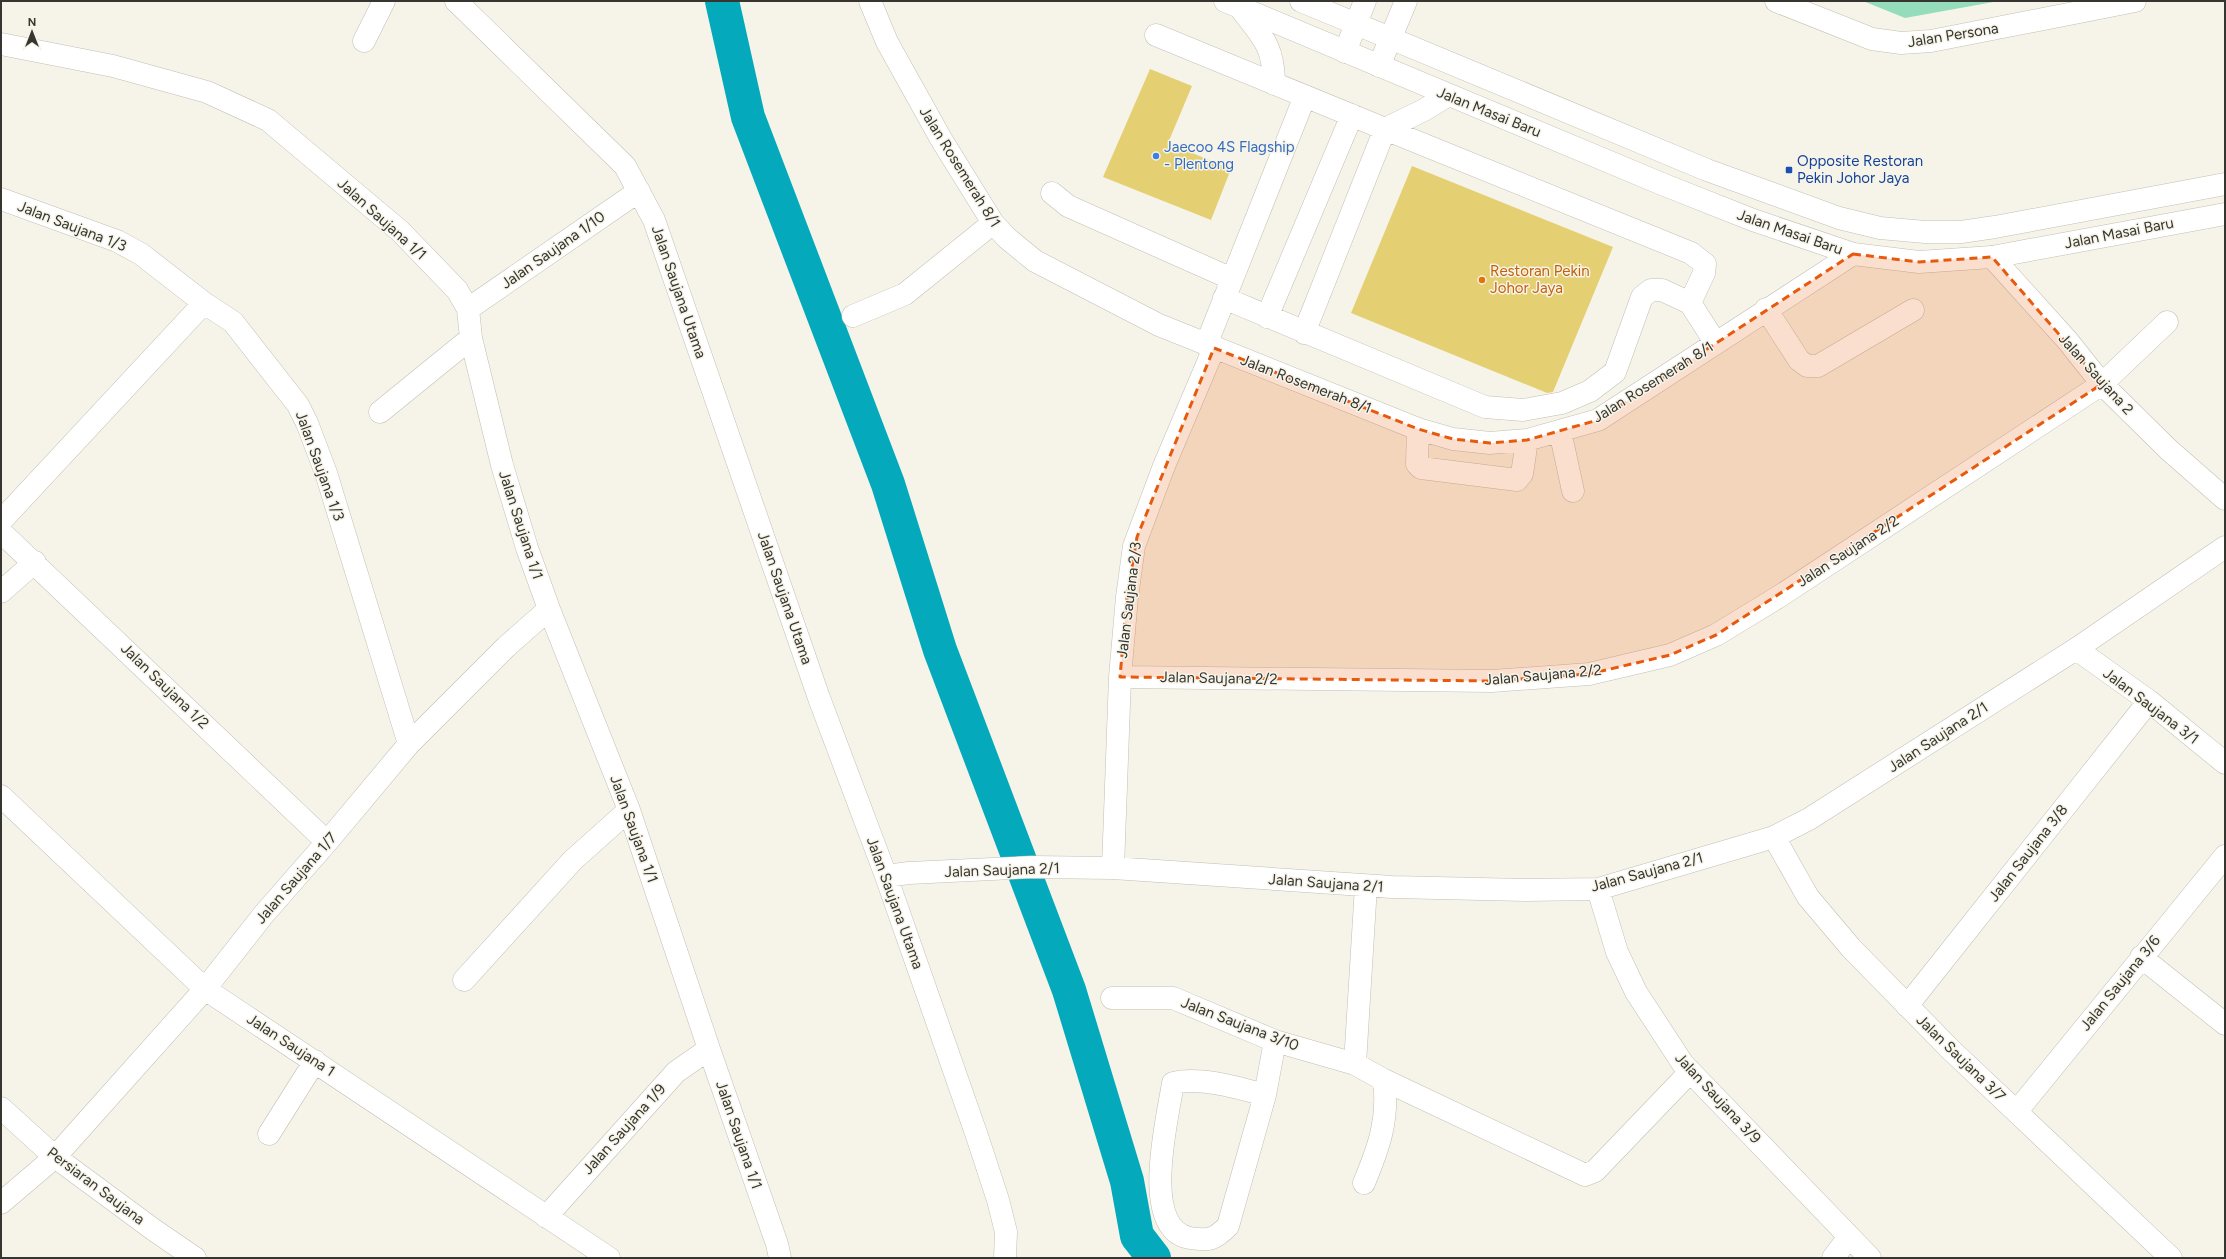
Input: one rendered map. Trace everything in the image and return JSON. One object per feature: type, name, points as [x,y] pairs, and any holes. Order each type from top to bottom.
[{"type":"street","points":[[364,41],[384,1]]},
{"type":"street","name":"Jalan Saujana Utama","points":[[456,1],[625,166],[654,220],[819,698],[886,876],[998,1200],[1006,1232],[1005,1258]]},
{"type":"street","name":"Jalan Rosemerah 8/1","points":[[870,1],[887,42],[937,132],[993,223],[1007,238],[1035,261],[1159,326],[1418,429],[1460,440],[1490,443],[1526,440],[1598,420],[1715,342],[1853,254]]},
{"type":"street","name":"Jalan Masai Baru","points":[[1301,1],[1707,170],[1839,218],[1880,228],[1925,232],[1961,232],[2225,184]]},
{"type":"street","points":[[1345,52],[1366,1]]},
{"type":"street","points":[[1379,66],[1406,1]]},
{"type":"street","name":"Jalan Persona","points":[[1776,1],[1872,39],[1901,43],[1930,42],[2135,1]]},
{"type":"street","points":[[1233,4],[1269,48],[1274,64],[1274,84]]},
{"type":"street","name":"Jalan Masai Baru","points":[[1233,4],[1447,96],[1753,220],[1853,254],[1919,262],[1992,257],[2225,214]]},
{"type":"street","points":[[1156,35],[1691,253],[1705,264],[1704,272],[1690,303]]},
{"type":"street","name":"Jalan Saujana 1/1","points":[[1,44],[113,66],[207,92],[268,120],[400,231],[457,290],[468,309],[471,338],[502,465],[549,609],[629,810],[709,1049],[777,1244],[780,1258]]},
{"type":"street","name":"Jalan Saujana 2/3","points":[[1114,868],[1120,677],[1127,597],[1137,537],[1210,346],[1228,289],[1305,96]]},
{"type":"street","points":[[1304,333],[1386,129],[1424,110],[1447,96]]},
{"type":"street","points":[[1267,317],[1352,115]]},
{"type":"street","name":"Jalan Saujana 1/10","points":[[468,309],[639,191]]},
{"type":"street","points":[[1052,193],[1068,206],[1228,289],[1267,317],[1485,407],[1523,410],[1569,400],[1590,391],[1615,372],[1642,297],[1651,290],[1662,290],[1690,303],[1715,342]]},
{"type":"street","name":"Jalan Saujana 1/3","points":[[1,199],[117,241],[141,254],[204,303],[233,322],[298,405],[307,423],[326,473],[409,744]]},
{"type":"street","points":[[853,316],[905,294],[993,223]]},
{"type":"street","name":"Jalan Saujana 2","points":[[1992,257],[2066,340],[2102,384],[2169,450],[2225,499]]},
{"type":"street","points":[[1,521],[204,303]]},
{"type":"street","points":[[1766,309],[1799,360],[1807,366],[1818,366],[1913,310]]},
{"type":"street","name":"Jalan Saujana 2/2","points":[[1120,677],[1492,681],[1589,674],[1670,655],[1716,635],[1780,596],[2102,384],[2166,322]]},
{"type":"street","points":[[380,412],[471,338]]},
{"type":"street","points":[[1418,429],[1418,464],[1421,468],[1517,480],[1522,474],[1526,440]]},
{"type":"street","points":[[1560,431],[1573,492]]},
{"type":"street","name":"Jalan Saujana 1/2","points":[[1,532],[35,562],[327,842]]},
{"type":"street","name":"Jalan Saujana 2/1","points":[[886,876],[1032,867],[1114,868],[1366,886],[1525,890],[1598,888],[1774,838],[1809,819],[2076,649],[2225,547]]},
{"type":"street","points":[[1,592],[35,562]]},
{"type":"street","name":"Jalan Saujana 1/7","points":[[1,1203],[55,1157],[205,989],[264,914],[327,842],[409,744],[506,647],[549,609]]},
{"type":"street","name":"Jalan Saujana 3/1","points":[[2076,649],[2149,701],[2225,764]]},
{"type":"street","name":"Jalan Saujana 3/8","points":[[1907,1006],[2149,701]]},
{"type":"street","name":"Jalan Saujana 1","points":[[1,796],[205,989],[609,1258]]},
{"type":"street","points":[[464,980],[573,860],[629,810]]},
{"type":"street","name":"Jalan Saujana 3/7","points":[[1774,838],[1808,897],[1851,948],[1950,1049],[2171,1258]]},
{"type":"street","name":"Jalan Saujana 3/6","points":[[2017,1111],[2141,957],[2225,856]]},
{"type":"street","points":[[1355,1064],[1366,886]]},
{"type":"street","name":"Jalan Saujana 3/9","points":[[1598,888],[1617,952],[1636,992],[1683,1064],[1870,1258]]},
{"type":"street","points":[[2141,957],[2225,1024]]},
{"type":"street","name":"Jalan Saujana 3/10","points":[[1112,998],[1173,998],[1275,1041],[1355,1064],[1384,1080],[1584,1175],[1595,1171],[1690,1072]]},
{"type":"street","points":[[1265,1095],[1238,1088],[1185,1080],[1173,1084],[1159,1169],[1159,1188],[1169,1223],[1181,1236],[1203,1240],[1217,1238],[1228,1226],[1265,1095],[1275,1041]]},
{"type":"street","name":"Jalan Saujana 1/9","points":[[546,1217],[676,1072],[709,1049]]},
{"type":"street","points":[[269,1134],[315,1061]]},
{"type":"street","points":[[1364,1183],[1384,1127],[1386,1101],[1384,1080]]},
{"type":"street","name":"Persiaran Saujana","points":[[1,1108],[55,1157],[154,1230],[195,1258]]},
{"type":"street","points":[[1833,1258],[1849,1237]]},
{"type":"highlighted area","points":[[1853,254],[1919,262],[1992,257],[2102,384],[1716,635],[1670,655],[1589,674],[1492,681],[1120,677],[1127,597],[1137,537],[1214,348],[1418,429],[1453,439],[1490,443],[1527,440],[1598,420]]},
{"type":"green space","points":[[1863,1],[1999,1],[1905,18]]},
{"type":"building","name":"Jaecoo 4S Flagship - Plentong","points":[[1150,69],[1192,86],[1168,143],[1231,169],[1211,220],[1103,177]]},
{"type":"building","name":"Restoran Pekin Johor Jaya","points":[[1412,166],[1613,247],[1553,392],[1547,393],[1351,313]]},
{"type":"waterway","points":[[722,1],[748,117],[888,484],[940,650],[1069,990],[1127,1181],[1137,1236],[1154,1258]]},
{"type":"place","name":"Jaecoo 4S Flagship - Plentong","points":[[1156,156]]},
{"type":"place","name":"Opposite Restoran Pekin Johor Jaya","points":[[1789,170]]},
{"type":"place","name":"Restoran Pekin Johor Jaya","points":[[1482,280]]}]
